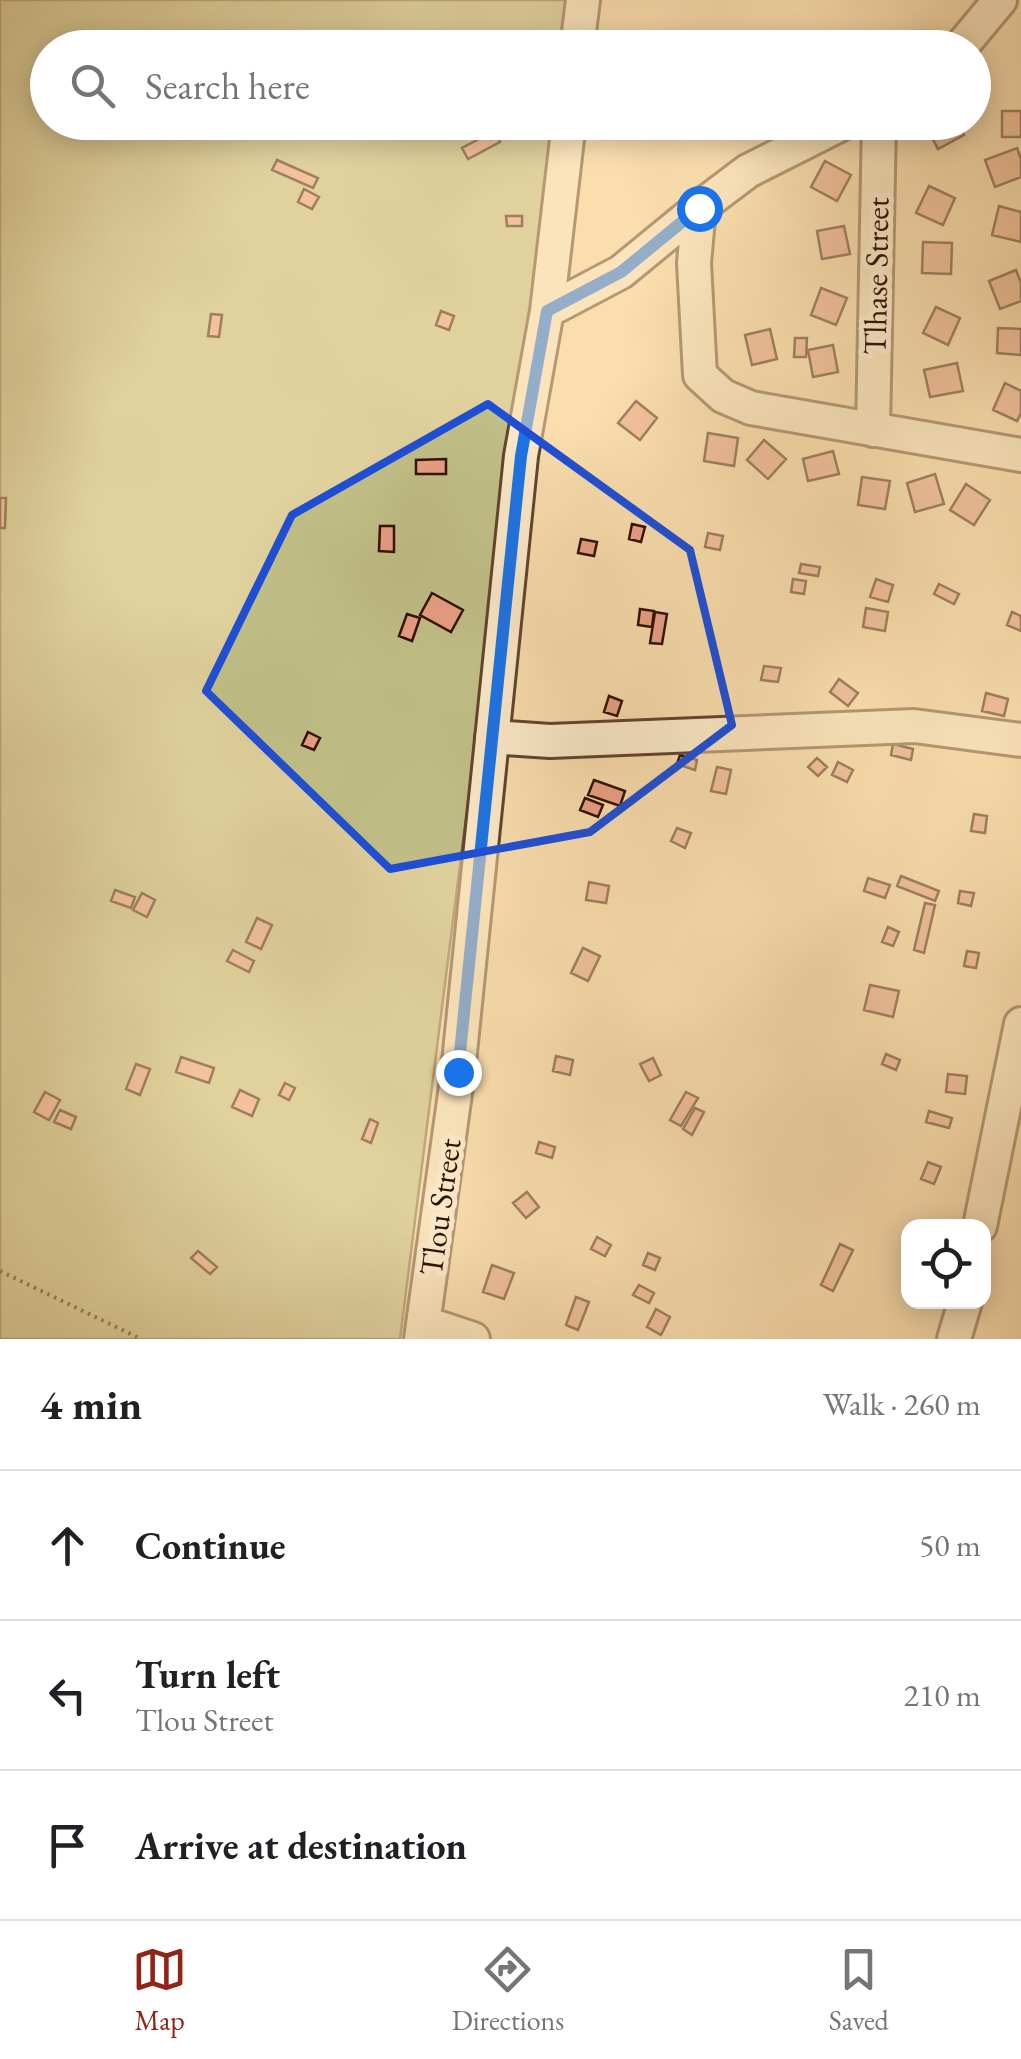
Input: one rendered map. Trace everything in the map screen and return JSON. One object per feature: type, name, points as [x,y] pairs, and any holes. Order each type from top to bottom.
[{"type":"street","points":[[579,30],[583,0]]},
{"type":"street","points":[[975,30],[1000,0]]},
{"type":"street","name":"Tlou Street","points":[[423,1331],[458,1072],[521,456],[547,311],[566,140]]},
{"type":"street","points":[[547,311],[621,272],[748,171],[809,140]]},
{"type":"street","name":"Tlhase Street","points":[[874,430],[879,140]]},
{"type":"street","points":[[699,208],[694,263],[700,375],[723,396],[751,408],[1021,454]]},
{"type":"street","points":[[492,737],[550,741],[914,726],[1021,740]]},
{"type":"street","points":[[981,1219],[1021,1024]]},
{"type":"street","points":[[954,1339],[963,1309]]},
{"type":"street","points":[[423,1331],[473,1339]]},
{"type":"path","points":[[0,1271],[141,1339]]},
{"type":"highlighted area","points":[[488,404],[690,550],[732,725],[590,832],[390,869],[206,691],[292,515]]},
{"type":"shaded area","points":[[0,0],[569,0],[565,30],[30,30],[30,140],[552,140],[400,1339],[0,1339]]},
{"type":"building","points":[[1002,111],[1021,111],[1021,137],[1002,137]]},
{"type":"building","points":[[477,140],[500,142],[468,159],[462,148]]},
{"type":"building","points":[[933,140],[955,140],[938,149]]},
{"type":"building","points":[[1017,148],[1021,177],[995,187],[985,160]]},
{"type":"building","points":[[277,160],[318,178],[313,188],[272,170]]},
{"type":"building","points":[[825,161],[851,175],[837,201],[811,187]]},
{"type":"building","points":[[929,186],[955,198],[943,225],[916,213]]},
{"type":"building","points":[[304,189],[319,197],[312,209],[298,202]]},
{"type":"building","points":[[999,206],[1021,212],[1021,242],[992,235]]},
{"type":"building","points":[[506,216],[522,216],[522,226],[507,226]]},
{"type":"building","points":[[844,226],[850,254],[822,259],[817,231]]},
{"type":"building","points":[[923,242],[952,243],[951,274],[922,273]]},
{"type":"building","points":[[1016,270],[1021,301],[1000,309],[989,281]]},
{"type":"building","points":[[821,288],[847,298],[836,325],[811,315]]},
{"type":"building","points":[[936,307],[960,318],[948,345],[923,333]]},
{"type":"building","points":[[441,311],[454,316],[449,330],[436,325]]},
{"type":"building","points":[[211,314],[222,315],[219,337],[208,336]]},
{"type":"building","points":[[998,328],[1021,329],[1021,355],[997,353]]},
{"type":"building","points":[[770,329],[777,359],[752,365],[745,335]]},
{"type":"building","points":[[795,338],[807,338],[806,357],[794,357]]},
{"type":"building","points":[[833,345],[838,372],[813,377],[808,350]]},
{"type":"building","points":[[957,363],[963,391],[930,397],[924,370]]},
{"type":"building","points":[[1005,383],[1021,391],[1017,421],[993,410]]},
{"type":"building","points":[[636,401],[657,418],[640,440],[618,423]]},
{"type":"building","points":[[708,433],[738,438],[734,466],[704,461]]},
{"type":"building","points":[[764,440],[786,459],[768,479],[747,460]]},
{"type":"building","points":[[833,451],[839,474],[808,481],[803,459]]},
{"type":"building","points":[[446,459],[446,474],[416,474],[416,460]]},
{"type":"building","points":[[935,474],[944,504],[915,512],[907,483]]},
{"type":"building","points":[[862,477],[890,481],[885,509],[858,505]]},
{"type":"building","points":[[966,484],[990,500],[974,525],[950,510]]},
{"type":"building","points":[[0,498],[6,498],[5,528],[0,528]]},
{"type":"building","points":[[632,524],[645,527],[641,542],[629,539]]},
{"type":"building","points":[[380,526],[394,526],[394,552],[379,551]]},
{"type":"building","points":[[708,533],[723,536],[720,550],[705,547]]},
{"type":"building","points":[[581,539],[597,542],[594,556],[578,553]]},
{"type":"building","points":[[801,564],[820,567],[818,576],[799,573]]},
{"type":"building","points":[[793,579],[806,581],[804,594],[791,592]]},
{"type":"building","points":[[876,579],[893,585],[888,602],[870,597]]},
{"type":"building","points":[[939,584],[959,594],[954,604],[934,594]]},
{"type":"building","points":[[432,593],[463,610],[451,632],[420,615]]},
{"type":"building","points":[[866,608],[888,612],[885,631],[863,627]]},
{"type":"building","points":[[640,609],[654,611],[652,627],[638,625]]},
{"type":"building","points":[[655,612],[667,614],[662,644],[650,643]]},
{"type":"building","points":[[1012,612],[1021,616],[1021,631],[1007,625]]},
{"type":"building","points":[[407,614],[420,618],[412,641],[399,636]]},
{"type":"building","points":[[764,666],[781,668],[778,682],[761,680]]},
{"type":"building","points":[[839,679],[858,693],[848,706],[830,692]]},
{"type":"building","points":[[986,693],[1008,699],[1004,716],[982,711]]},
{"type":"building","points":[[609,696],[622,701],[617,716],[604,712]]},
{"type":"building","points":[[308,732],[320,738],[314,750],[302,745]]},
{"type":"building","points":[[893,744],[913,749],[911,760],[891,755]]},
{"type":"building","points":[[680,755],[697,760],[695,770],[677,764]]},
{"type":"building","points":[[817,758],[827,767],[818,776],[808,767]]},
{"type":"building","points":[[838,762],[853,770],[847,782],[832,775]]},
{"type":"building","points":[[717,767],[731,770],[726,794],[711,791]]},
{"type":"building","points":[[594,780],[625,791],[620,806],[588,795]]},
{"type":"building","points":[[585,798],[603,805],[598,817],[580,810]]},
{"type":"building","points":[[974,814],[987,816],[985,833],[971,831]]},
{"type":"building","points":[[677,828],[691,833],[685,848],[671,841]]},
{"type":"building","points":[[901,876],[939,891],[935,901],[897,886]]},
{"type":"building","points":[[868,878],[890,885],[885,898],[864,891]]},
{"type":"building","points":[[589,882],[609,886],[606,903],[586,900]]},
{"type":"building","points":[[115,890],[135,897],[131,908],[111,901]]},
{"type":"building","points":[[960,891],[974,893],[971,906],[958,903]]},
{"type":"building","points":[[142,893],[155,900],[147,917],[133,910]]},
{"type":"building","points":[[925,903],[935,905],[924,953],[914,950]]},
{"type":"building","points":[[257,918],[272,925],[261,949],[246,942]]},
{"type":"building","points":[[888,927],[899,932],[893,946],[882,942]]},
{"type":"building","points":[[583,948],[600,956],[588,981],[571,973]]},
{"type":"building","points":[[233,950],[254,961],[249,972],[227,961]]},
{"type":"building","points":[[967,951],[979,953],[976,968],[964,966]]},
{"type":"building","points":[[870,985],[899,991],[893,1017],[864,1010]]},
{"type":"building","points":[[886,1054],[900,1060],[896,1070],[882,1064]]},
{"type":"building","points":[[556,1056],[573,1060],[570,1075],[553,1071]]},
{"type":"building","points":[[181,1057],[214,1068],[209,1083],[176,1072]]},
{"type":"building","points":[[653,1058],[661,1075],[649,1081],[640,1064]]},
{"type":"building","points":[[136,1064],[150,1069],[140,1095],[126,1089]]},
{"type":"building","points":[[948,1074],[967,1076],[965,1094],[946,1092]]},
{"type":"building","points":[[285,1083],[295,1088],[289,1100],[279,1095]]},
{"type":"building","points":[[240,1090],[259,1099],[252,1116],[232,1107]]},
{"type":"building","points":[[45,1092],[60,1100],[49,1120],[34,1112]]},
{"type":"building","points":[[686,1092],[698,1098],[681,1126],[670,1120]]},
{"type":"building","points":[[695,1108],[704,1112],[692,1135],[683,1129]]},
{"type":"building","points":[[60,1110],[76,1117],[71,1129],[54,1122]]},
{"type":"building","points":[[929,1111],[952,1118],[949,1128],[926,1122]]},
{"type":"building","points":[[370,1119],[378,1123],[371,1143],[362,1139]]},
{"type":"building","points":[[539,1142],[555,1147],[552,1158],[536,1153]]},
{"type":"building","points":[[928,1162],[941,1167],[934,1184],[921,1179]]},
{"type":"building","points":[[527,1192],[539,1207],[526,1218],[513,1203]]},
{"type":"building","points":[[597,1237],[611,1245],[605,1256],[591,1249]]},
{"type":"building","points":[[840,1244],[853,1250],[833,1291],[821,1285]]},
{"type":"building","points":[[198,1251],[217,1267],[210,1274],[191,1258]]},
{"type":"building","points":[[648,1253],[660,1258],[655,1270],[643,1265]]},
{"type":"building","points":[[492,1265],[514,1273],[504,1299],[483,1292]]},
{"type":"building","points":[[639,1285],[654,1293],[649,1303],[633,1295]]},
{"type":"building","points":[[576,1297],[589,1302],[578,1330],[566,1325]]},
{"type":"building","points":[[656,1309],[670,1317],[661,1335],[647,1327]]},
{"type":"route","points":[[458,1072],[521,456],[547,311],[621,272],[699,208]]}]
